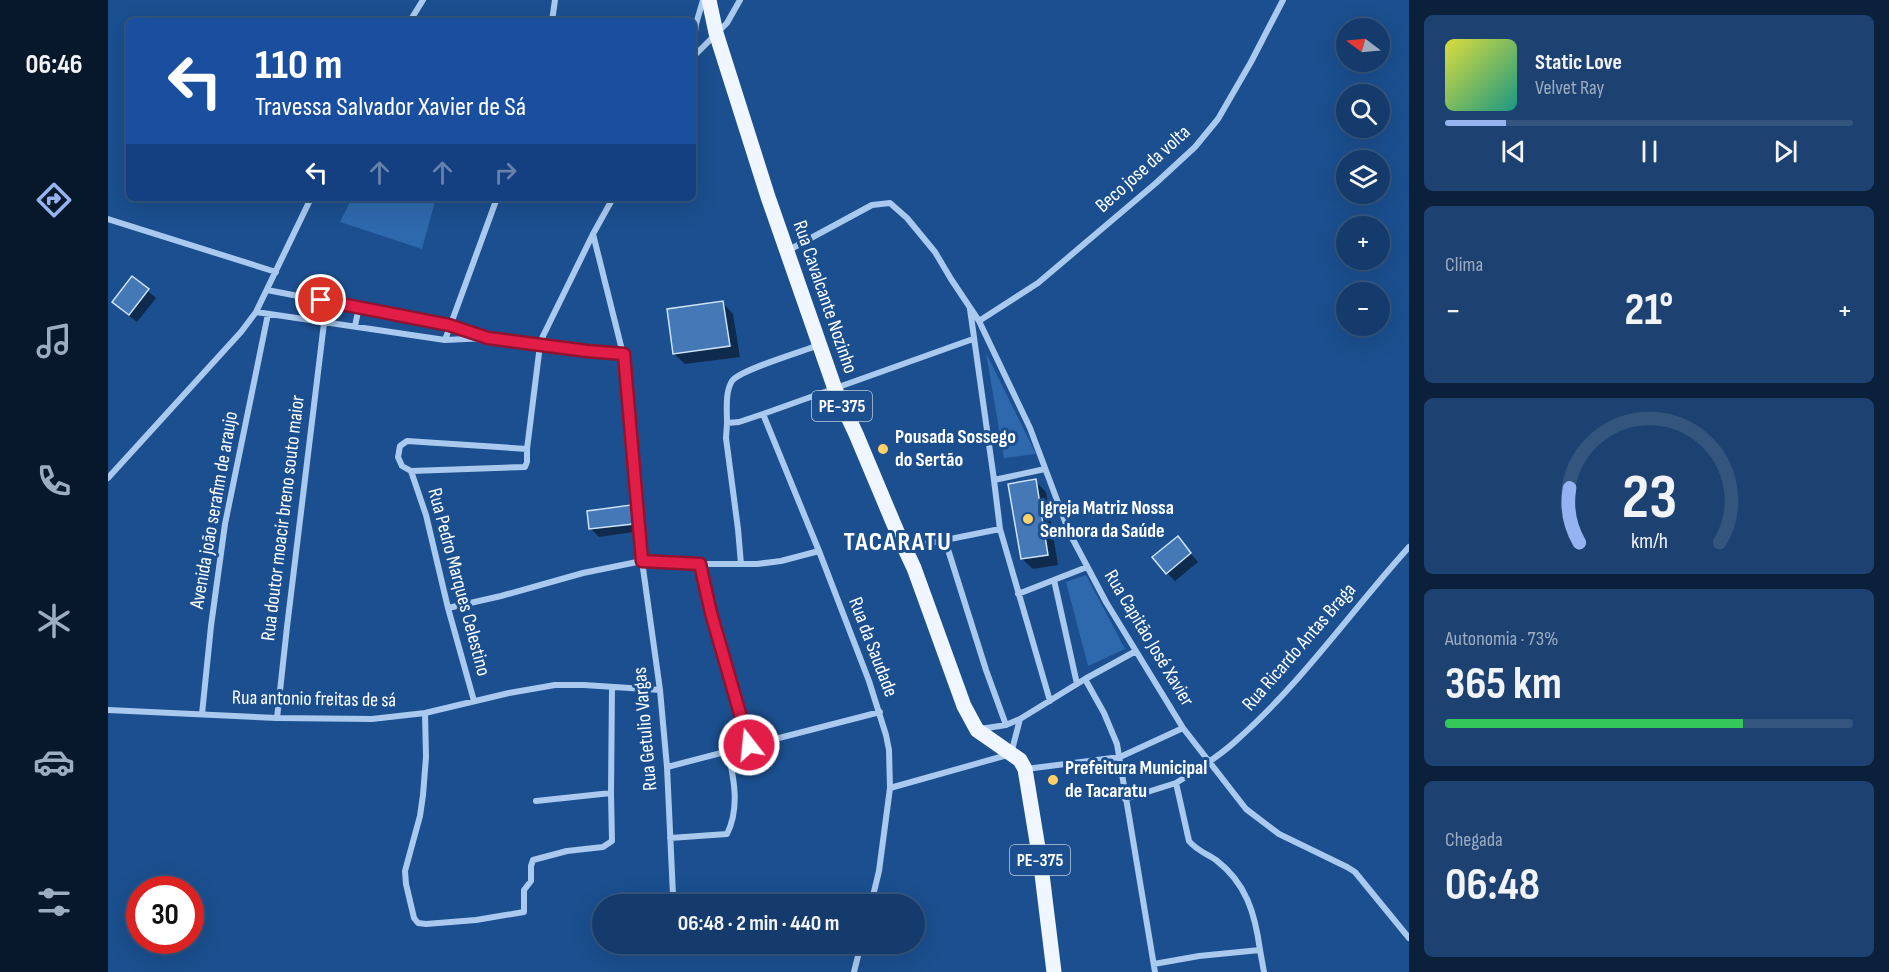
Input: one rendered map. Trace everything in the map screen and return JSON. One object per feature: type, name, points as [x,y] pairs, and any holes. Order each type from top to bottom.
[{"type":"main road","name":"PE-375","points":[[709,0],[716,33]]},
{"type":"main road","name":"Rua Cavalcante Nozinho","points":[[716,33],[835,389],[914,568],[960,696],[977,730],[1011,754]]},
{"type":"main road","name":"PE-375","points":[[1011,754],[1020,760],[1025,769],[1041,866],[1054,972]]},
{"type":"street","points":[[412,18],[423,0]]},
{"type":"street","points":[[552,18],[555,0]]},
{"type":"street","points":[[696,24],[702,0]]},
{"type":"street","points":[[696,54],[727,24],[740,0]]},
{"type":"street","name":"Beco jose da volta","points":[[979,321],[1038,283],[1195,147],[1218,119],[1251,62],[1282,0]]},
{"type":"street","points":[[108,478],[241,332],[256,312],[310,201]]},
{"type":"street","points":[[445,340],[496,201]]},
{"type":"street","points":[[411,471],[525,467],[540,345],[547,326],[611,201]]},
{"type":"street","name":"Rua Capitão José Xavier","points":[[787,251],[872,205],[890,203],[907,218],[935,252],[979,321],[1030,428],[1069,532],[1087,567],[1183,728],[1242,805],[1279,834],[1355,872],[1409,938]]},
{"type":"street","points":[[108,219],[276,272]]},
{"type":"street","name":"Rua Getulio Vargas","points":[[593,234],[624,354],[642,561],[660,690],[667,766],[673,894]]},
{"type":"street","points":[[267,290],[449,325],[488,338]]},
{"type":"street","points":[[355,326],[359,307]]},
{"type":"street","points":[[970,309],[1000,529],[1050,701]]},
{"type":"street","points":[[256,312],[445,340],[488,338],[624,354]]},
{"type":"street","name":"Avenida joão serafim de araujo","points":[[202,714],[225,525],[268,314]]},
{"type":"street","name":"Rua doutor moacir breno souto maior","points":[[277,718],[286,627],[324,323]]},
{"type":"street","points":[[727,423],[739,422],[763,414],[974,339]]},
{"type":"street","points":[[741,564],[726,438],[729,387],[734,378],[820,345]]},
{"type":"street","name":"Rua da Saudade","points":[[763,414],[819,551],[880,712],[889,750],[890,788],[879,871],[873,894]]},
{"type":"street","name":"Rua Pedro Marques Celestino","points":[[474,701],[448,608],[426,515],[411,471],[398,461],[398,452],[400,446],[407,441],[527,449]]},
{"type":"street","points":[[994,480],[1045,469]]},
{"type":"street","points":[[904,548],[1000,529]]},
{"type":"street","points":[[945,540],[1006,725]]},
{"type":"street","name":"Rua Ricardo Antas Braga","points":[[1125,799],[1176,783],[1208,763],[1239,738],[1287,690],[1409,547]]},
{"type":"street","points":[[448,608],[582,573],[642,561],[741,564],[781,561],[819,551]]},
{"type":"street","points":[[700,564],[711,613],[749,745]]},
{"type":"street","points":[[1018,594],[1087,567]]},
{"type":"street","points":[[1054,580],[1077,684]]},
{"type":"street","points":[[977,730],[1006,725],[1020,719],[1136,651]]},
{"type":"street","points":[[1085,679],[1112,730],[1120,757],[1125,799],[1155,972]]},
{"type":"street","name":"Rua antonio freitas de sá","points":[[108,710],[277,718],[372,719],[425,714],[474,701],[555,686],[584,685],[660,690]]},
{"type":"street","points":[[425,714],[426,757],[423,795],[420,816],[405,871],[414,918],[418,923],[426,924],[522,913],[525,909],[524,890],[531,881],[533,860],[567,851],[603,847],[611,843],[613,837],[612,688]]},
{"type":"street","points":[[667,766],[880,712]]},
{"type":"street","points":[[890,788],[1011,754],[1020,719]]},
{"type":"street","points":[[1025,769],[1120,757],[1183,728]]},
{"type":"street","points":[[670,838],[727,834],[732,825],[735,805],[735,783],[728,751]]},
{"type":"street","points":[[1176,783],[1189,841],[1239,882],[1254,916],[1264,972]]},
{"type":"street","points":[[536,801],[611,793]]},
{"type":"street","points":[[1154,964],[1199,956],[1260,950]]},
{"type":"street","points":[[854,972],[858,954]]},
{"type":"shaded area","points":[[350,201],[435,201],[422,249],[340,222]]},
{"type":"shaded area","points":[[986,353],[1036,454],[1004,458]]},
{"type":"shaded area","points":[[1086,575],[1125,649],[1088,666],[1066,582]]},
{"type":"building","points":[[132,276],[149,289],[129,315],[112,302]]},
{"type":"building","points":[[723,301],[730,346],[673,354],[667,309]]},
{"type":"building","name":"Igreja Matriz Nossa Senhora da Saúde","points":[[1036,479],[1048,555],[1021,559],[1008,484]]},
{"type":"building","points":[[631,505],[633,524],[589,529],[587,511]]},
{"type":"building","points":[[1178,536],[1191,553],[1166,574],[1152,557]]},
{"type":"place","name":"Pousada Sossego do Sertão","points":[[883,449]]},
{"type":"place","name":"Igreja Matriz Nossa Senhora da Saúde","points":[[1028,519]]},
{"type":"place","name":"Prefeitura Municipal de Tacaratu","points":[[1053,780]]},
{"type":"district","name":"TACARATU","points":[[898,542]]},
{"type":"route","points":[[321,300],[449,325],[488,338],[624,354],[642,561],[700,564],[711,613],[749,745]]}]
